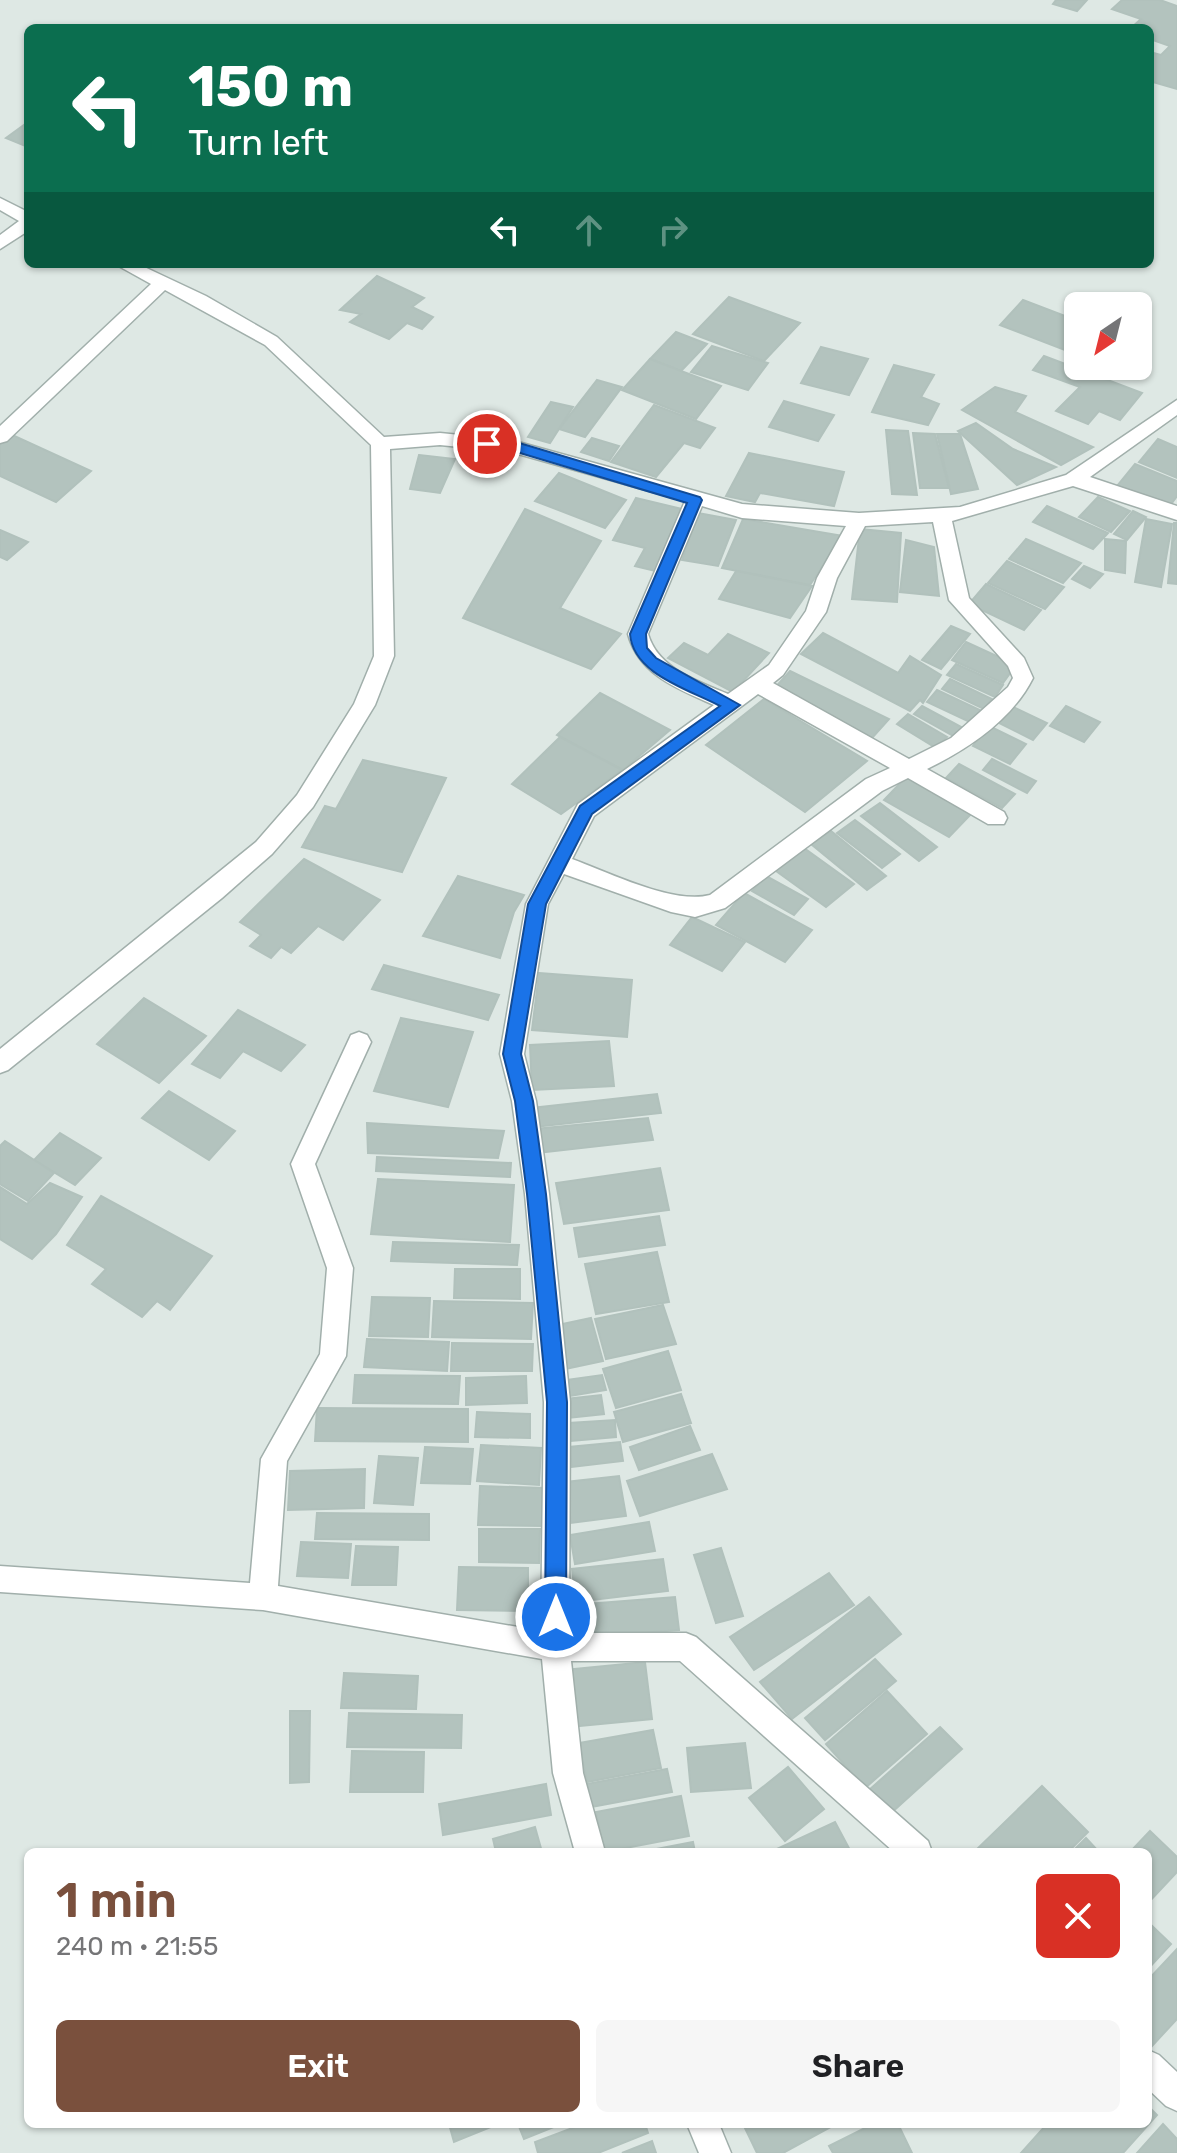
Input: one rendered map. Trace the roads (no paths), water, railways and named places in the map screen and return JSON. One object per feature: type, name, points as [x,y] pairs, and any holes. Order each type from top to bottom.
[{"type":"street","points":[[0,203],[24,218]]},
{"type":"street","points":[[0,244],[24,223]]},
{"type":"street","points":[[0,1063],[264,848],[305,801],[357,717],[384,656],[380,443],[271,341],[133,268]]},
{"type":"street","points":[[0,437],[163,282]]},
{"type":"street","points":[[380,443],[440,439],[511,446],[742,511],[859,520],[961,514],[1073,480],[1177,406]]},
{"type":"street","points":[[1073,480],[1103,487],[1177,513]]},
{"type":"street","points":[[695,500],[638,634],[639,649],[650,662],[732,705]]},
{"type":"street","points":[[558,863],[671,903],[695,908],[717,902],[874,785],[959,744],[1016,692],[1023,678],[1017,663],[959,600],[941,515]]},
{"type":"street","points":[[589,1848],[568,1773],[555,1647],[557,1402],[535,1179],[524,1101],[512,1054],[537,904],[586,810],[776,670],[816,612],[827,578],[859,520]]},
{"type":"street","points":[[758,684],[996,818]]},
{"type":"street","points":[[263,1597],[274,1459],[333,1356],[340,1268],[303,1164],[359,1042]]},
{"type":"street","points":[[0,1579],[263,1597],[555,1647],[686,1647],[912,1848]]},
{"type":"street","points":[[1152,2070],[1177,2095]]},
{"type":"street","points":[[705,2128],[715,2153]]}]
